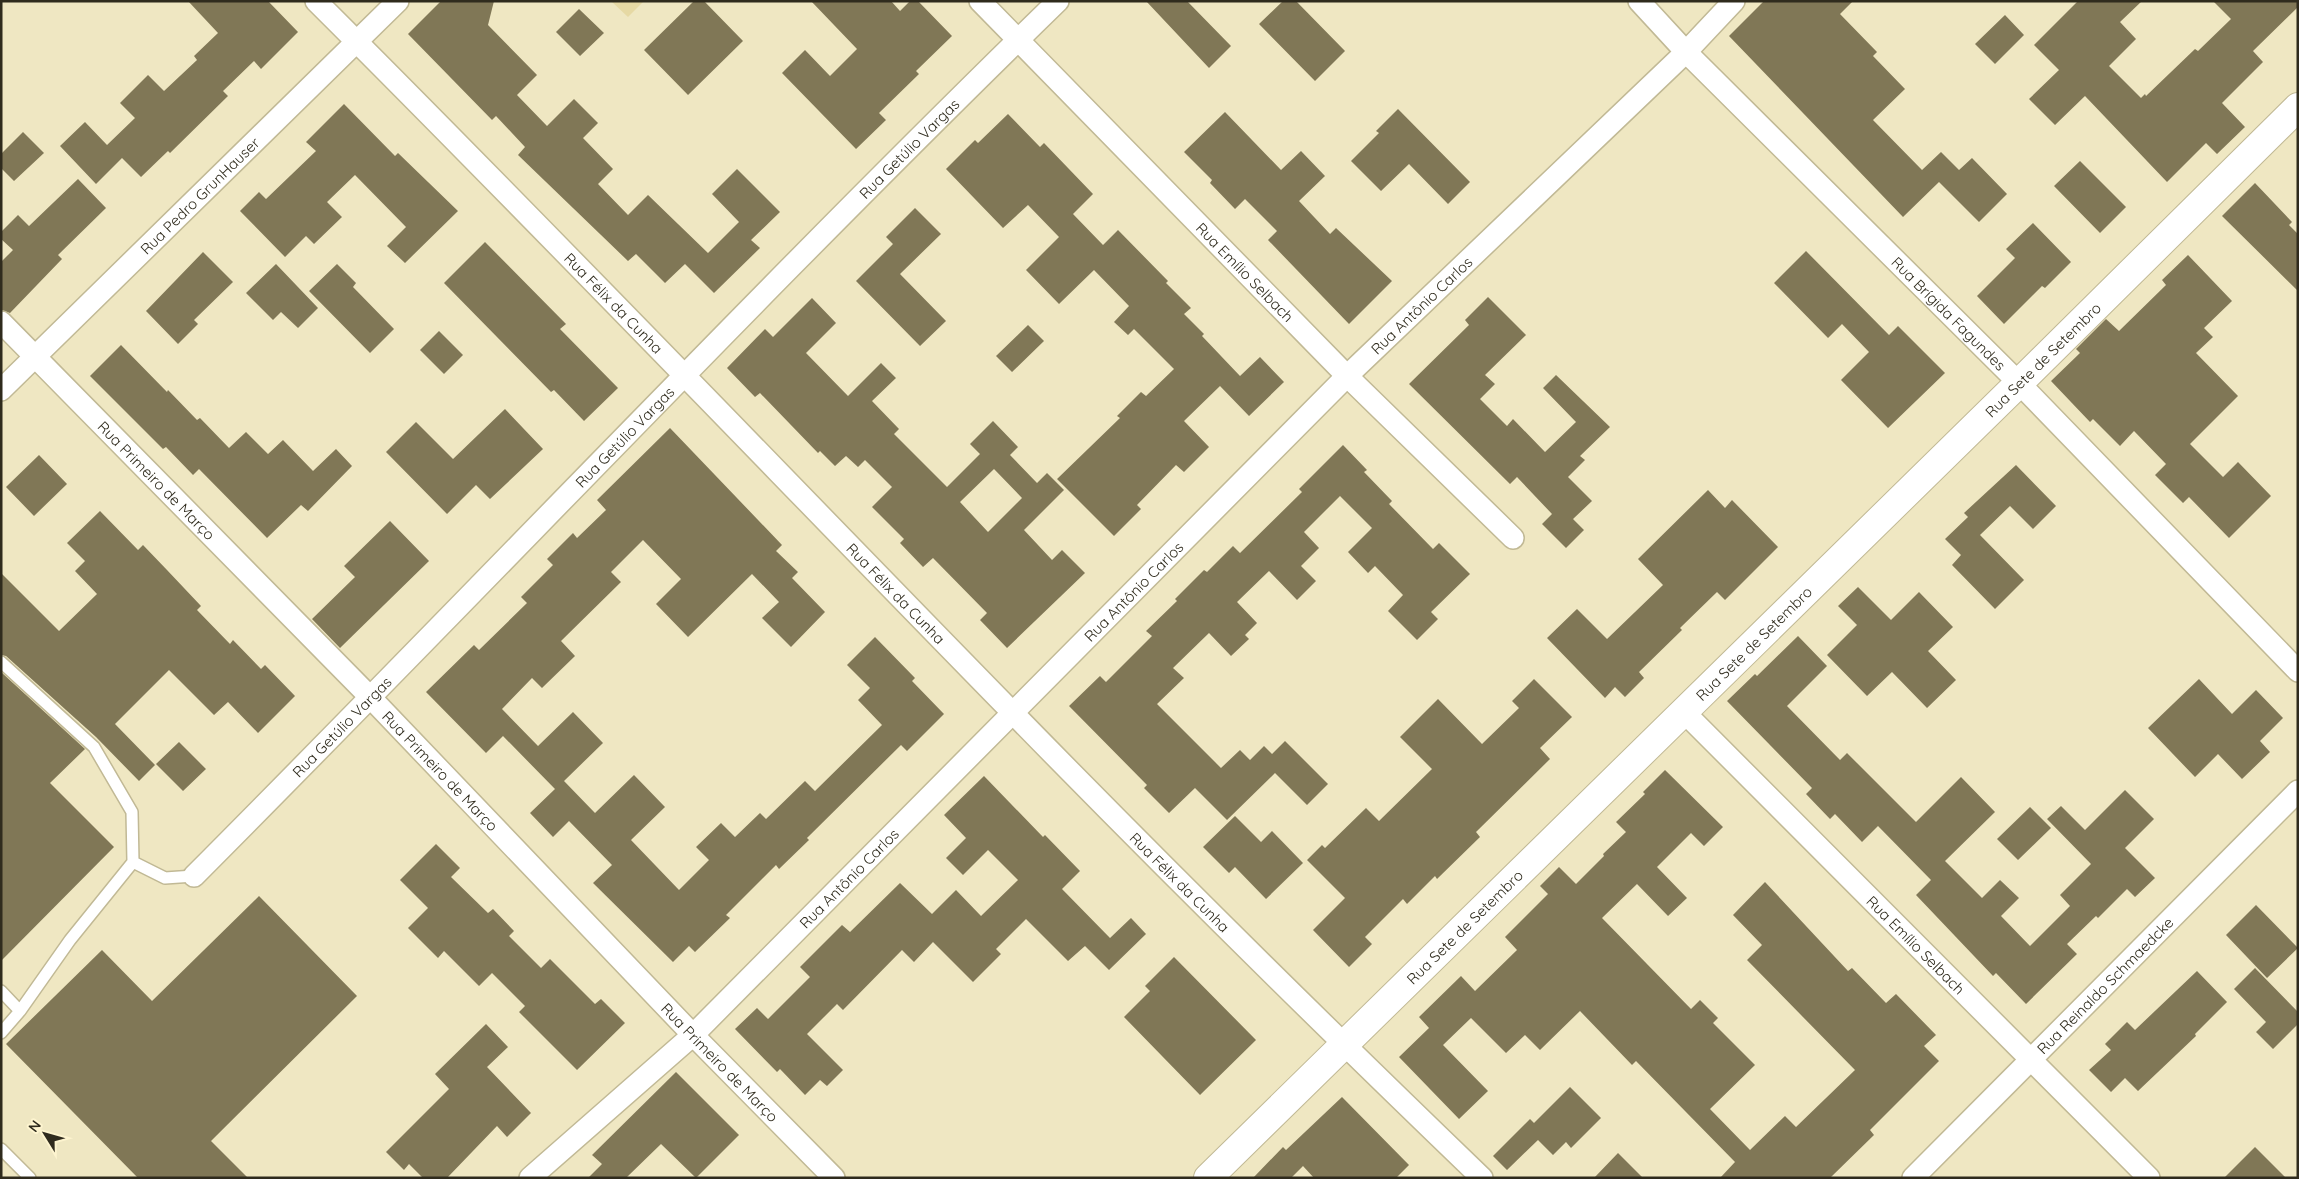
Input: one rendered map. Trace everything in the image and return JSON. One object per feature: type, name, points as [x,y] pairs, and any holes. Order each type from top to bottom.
[{"type":"main road","name":"Rua Sete de Setembro","points":[[1208,1178],[2298,107]]},
{"type":"street","name":"Rua Félix da Cunha","points":[[316,1],[684,374],[1012,713],[1343,1045],[1482,1178]]},
{"type":"street","name":"Rua Pedro GrunHauser","points":[[1,390],[398,1]]},
{"type":"street","name":"Rua Emílio Selbach","points":[[980,1],[1347,376],[1513,538]]},
{"type":"street","name":"Rua Getúlio Vargas","points":[[194,876],[371,698],[684,374],[1058,1]]},
{"type":"street","name":"Rua Brígida Fagundes","points":[[1639,1],[1686,52],[2019,383],[2298,671]]},
{"type":"street","name":"Rua Antônio Carlos","points":[[530,1178],[693,1035],[1347,376],[1686,52],[1734,1]]},
{"type":"street","name":"Rua Primeiro de Março","points":[[1,322],[371,698],[693,1035],[834,1178]]},
{"type":"street","name":"Rua Emílio Selbach","points":[[1683,711],[2031,1058],[2148,1178]]},
{"type":"street","name":"Rua Reinaldo Schmaedcke","points":[[1913,1178],[2298,791]]},
{"type":"lane","points":[[1,662],[94,747],[132,812],[133,862],[70,940],[20,1011],[1,1033]]},
{"type":"lane","points":[[133,862],[164,878],[194,876]]},
{"type":"lane","points":[[1,991],[20,1011]]},
{"type":"lane","points":[[1,1149],[30,1178]]},
{"type":"shaded area","points":[[611,1],[644,1],[628,17]]},
{"type":"building","points":[[188,1],[268,1],[298,32],[261,69],[254,61],[223,91],[228,96],[170,153],[168,151],[141,177],[122,158],[96,184],[60,146],[85,122],[107,145],[135,118],[120,103],[148,75],[164,91],[197,60],[194,56],[218,33]]},
{"type":"building","points":[[441,1],[494,1],[488,25],[537,75],[517,95],[547,126],[574,99],[598,123],[583,138],[613,169],[598,184],[628,215],[648,195],[708,253],[739,222],[712,194],[737,169],[780,212],[751,240],[760,248],[714,293],[685,264],[665,283],[636,254],[628,261],[518,155],[525,147],[496,116],[492,120],[408,34]]},
{"type":"building","points":[[694,1],[704,1],[743,41],[688,95],[644,50]]},
{"type":"building","points":[[811,1],[891,1],[900,11],[910,1],[918,1],[952,36],[916,71],[919,74],[879,113],[886,120],[856,149],[782,73],[805,50],[830,76],[857,49]]},
{"type":"building","points":[[1146,1],[1187,1],[1231,46],[1209,68]]},
{"type":"building","points":[[1283,1],[1296,1],[1345,51],[1315,81],[1259,24]]},
{"type":"building","points":[[1764,1],[1853,1],[1840,14],[1877,52],[1873,56],[1905,89],[1873,120],[1922,170],[1941,152],[1959,170],[1972,158],[2007,194],[1979,222],[1939,182],[1903,217],[1729,36]]},
{"type":"building","points":[[2078,1],[2142,1],[2120,22],[2136,39],[2109,66],[2141,98],[2145,94],[2146,96],[2195,49],[2198,51],[2231,19],[2213,1],[2298,1],[2298,7],[2253,51],[2263,62],[2222,103],[2245,127],[2217,154],[2206,143],[2167,182],[2085,96],[2055,125],[2029,99],[2059,70],[2034,45]]},
{"type":"building","points":[[579,9],[604,33],[580,56],[556,32]]},
{"type":"building","points":[[2005,15],[2024,35],[1995,64],[1975,44]]},
{"type":"building","points":[[344,104],[395,156],[398,153],[458,211],[405,263],[387,246],[406,227],[355,175],[327,202],[342,217],[314,244],[306,236],[285,257],[240,211],[259,192],[266,199],[316,151],[306,142]]},
{"type":"building","points":[[1398,109],[1470,182],[1448,204],[1409,164],[1381,191],[1351,161],[1379,133],[1376,131]]},
{"type":"building","points":[[1225,112],[1281,170],[1301,151],[1325,176],[1299,201],[1330,234],[1336,228],[1392,281],[1349,324],[1268,240],[1277,231],[1245,199],[1235,209],[1210,183],[1212,180],[1184,152]]},
{"type":"building","points":[[1008,114],[1040,147],[1044,143],[1093,194],[1073,214],[1103,245],[1118,230],[1168,281],[1166,283],[1191,308],[1184,314],[1240,376],[1260,357],[1284,382],[1249,416],[1220,386],[1184,421],[1209,447],[1184,472],[1176,465],[1137,505],[1141,509],[1114,536],[1057,479],[1120,418],[1117,416],[1141,392],[1146,396],[1174,369],[1134,329],[1128,335],[1114,322],[1129,306],[1094,270],[1059,304],[1026,270],[1059,237],[1028,205],[1003,228],[946,169],[975,140],[978,143]]},
{"type":"building","points":[[23,132],[44,153],[14,181],[1,168],[1,154]]},
{"type":"building","points":[[2080,161],[2126,207],[2100,233],[2054,186]]},
{"type":"building","points":[[78,179],[106,208],[58,255],[62,259],[10,313],[1,310],[1,262],[13,250],[1,239],[1,232],[18,215],[29,226]]},
{"type":"building","points":[[2255,183],[2292,222],[2289,225],[2298,234],[2298,291],[2222,216]]},
{"type":"building","points":[[915,208],[941,234],[900,274],[946,321],[920,346],[856,281],[893,244],[886,237]]},
{"type":"building","points":[[2033,223],[2071,262],[2045,288],[2042,286],[2004,324],[1977,296],[2015,258],[2006,249]]},
{"type":"building","points":[[485,242],[566,324],[560,329],[618,388],[584,421],[554,390],[551,392],[444,283]]},
{"type":"building","points":[[1806,251],[1889,335],[1898,326],[1945,373],[1888,428],[1841,380],[1869,352],[1842,324],[1828,338],[1774,283]]},
{"type":"building","points":[[203,252],[233,282],[194,320],[198,324],[178,344],[146,311]]},
{"type":"building","points":[[2188,255],[2232,301],[2204,328],[2213,337],[2196,353],[2238,396],[2190,444],[2223,477],[2238,462],[2271,496],[2229,538],[2189,497],[2183,503],[2155,475],[2166,464],[2134,431],[2120,446],[2093,419],[2090,422],[2051,381],[2080,353],[2076,349],[2106,319],[2119,331],[2166,285],[2162,280]]},
{"type":"building","points":[[276,264],[318,308],[298,328],[281,312],[273,320],[246,293]]},
{"type":"building","points":[[337,264],[356,283],[353,287],[394,329],[370,353],[309,291]]},
{"type":"building","points":[[1488,297],[1526,335],[1485,375],[1495,384],[1480,399],[1507,426],[1513,419],[1545,452],[1576,422],[1543,388],[1556,375],[1610,427],[1580,456],[1585,460],[1568,477],[1592,501],[1573,519],[1584,530],[1566,548],[1542,524],[1552,514],[1517,477],[1510,484],[1409,384],[1469,325],[1465,320]]},
{"type":"building","points":[[812,298],[836,323],[806,353],[848,396],[881,363],[896,378],[872,401],[899,429],[894,434],[947,487],[980,454],[970,444],[993,421],[1018,447],[1010,455],[1037,483],[1047,473],[1064,490],[1024,530],[1052,560],[1062,550],[1085,573],[1007,648],[980,620],[987,613],[933,558],[923,567],[900,543],[904,539],[872,507],[892,487],[865,460],[858,467],[846,456],[835,466],[820,451],[818,453],[760,393],[755,397],[727,368],[765,329],[773,337]],"holes":[[[994,469],[1022,498],[988,532],[960,502]]]},
{"type":"building","points":[[1028,325],[1044,341],[1012,372],[996,356]]},
{"type":"building","points":[[439,331],[463,355],[444,374],[420,350]]},
{"type":"building","points":[[121,345],[167,392],[168,390],[197,420],[200,418],[229,448],[246,432],[268,454],[283,440],[313,471],[336,449],[352,466],[308,511],[301,505],[267,538],[199,469],[193,475],[166,447],[163,449],[90,376]]},
{"type":"building","points":[[505,409],[543,449],[490,499],[476,485],[447,514],[386,452],[416,422],[453,459]]},
{"type":"building","points":[[670,428],[782,545],[776,551],[798,572],[792,578],[825,612],[791,647],[762,618],[779,602],[752,574],[688,637],[656,604],[681,579],[643,540],[611,572],[621,582],[561,641],[575,656],[542,688],[532,678],[502,709],[538,746],[573,712],[603,743],[564,781],[595,813],[634,775],[665,807],[631,840],[679,890],[709,860],[696,847],[721,823],[735,837],[760,813],[766,819],[805,781],[815,791],[882,725],[858,700],[870,688],[847,665],[875,637],[915,678],[912,681],[944,714],[907,751],[901,745],[807,838],[809,840],[779,869],[776,865],[726,915],[730,918],[695,952],[689,946],[673,962],[593,883],[612,865],[569,821],[553,837],[530,813],[555,789],[503,736],[486,753],[426,692],[474,645],[479,650],[527,603],[521,597],[553,565],[547,559],[573,533],[577,538],[606,510],[597,500]]},
{"type":"building","points":[[1343,445],[1367,470],[1364,472],[1392,501],[1389,504],[1433,549],[1439,543],[1470,574],[1431,612],[1438,619],[1417,640],[1388,611],[1403,595],[1375,566],[1368,573],[1348,552],[1372,528],[1340,496],[1304,532],[1319,548],[1301,566],[1316,581],[1297,600],[1269,571],[1237,602],[1257,623],[1245,635],[1249,639],[1231,656],[1209,633],[1173,668],[1184,678],[1157,704],[1221,768],[1240,750],[1250,760],[1264,746],[1272,754],[1285,741],[1328,784],[1307,805],[1275,773],[1227,820],[1195,788],[1169,813],[1144,788],[1147,785],[1069,706],[1100,676],[1106,682],[1152,636],[1146,631],[1177,601],[1175,599],[1204,570],[1207,572],[1233,546],[1240,553],[1302,492],[1299,489]]},
{"type":"building","points":[[39,455],[67,484],[34,516],[6,487]]},
{"type":"building","points":[[2016,465],[2056,506],[2033,529],[2010,506],[1980,535],[2024,580],[1995,609],[1952,565],[1961,555],[1945,539],[1968,517],[1964,513]]},
{"type":"building","points":[[1708,490],[1725,508],[1732,500],[1778,547],[1725,600],[1717,592],[1680,628],[1682,630],[1639,672],[1644,678],[1625,697],[1615,687],[1605,698],[1547,638],[1577,609],[1607,639],[1663,585],[1638,559]]},
{"type":"building","points":[[100,511],[138,550],[143,545],[201,606],[197,610],[230,644],[233,640],[261,669],[265,665],[295,696],[258,733],[228,702],[214,715],[169,670],[115,724],[155,765],[139,781],[96,737],[6,656],[1,655],[1,573],[59,631],[97,594],[75,571],[85,561],[67,543]]},
{"type":"building","points":[[390,521],[429,561],[340,648],[312,619],[355,577],[344,566]]},
{"type":"building","points":[[1858,587],[1891,620],[1919,592],[1953,627],[1928,651],[1956,680],[1927,708],[1892,672],[1867,696],[1827,655],[1857,625],[1838,606]]},
{"type":"building","points":[[1798,636],[1827,666],[1787,706],[1840,760],[1847,753],[1916,822],[1961,777],[1995,812],[1945,861],[1982,898],[2000,880],[2019,898],[2001,916],[2030,946],[2070,906],[2060,895],[2091,864],[2047,819],[2061,806],[2085,830],[2125,790],[2154,819],[2125,848],[2155,878],[2135,897],[2127,889],[2098,918],[2096,916],[2067,944],[2077,954],[2026,1004],[1996,973],[1993,976],[1916,895],[1931,880],[1878,826],[1862,842],[1835,814],[1830,819],[1806,794],[1812,788],[1727,701],[1755,674],[1757,676]]},
{"type":"building","points":[[1,672],[85,749],[50,783],[114,847],[1,961]]},
{"type":"building","points":[[1534,679],[1572,717],[1540,748],[1550,759],[1476,832],[1480,837],[1437,879],[1435,876],[1407,904],[1403,899],[1365,937],[1372,944],[1349,967],[1313,930],[1345,898],[1307,860],[1322,845],[1325,848],[1366,808],[1379,821],[1432,769],[1400,737],[1438,699],[1482,744],[1519,708],[1512,701]]},
{"type":"building","points":[[2199,679],[2232,714],[2256,690],[2283,718],[2260,741],[2270,752],[2242,779],[2218,754],[2195,777],[2148,728]]},
{"type":"building","points":[[179,742],[206,769],[183,791],[156,764]]},
{"type":"building","points":[[1665,770],[1723,827],[1704,846],[1691,833],[1657,867],[1687,898],[1668,916],[1637,884],[1602,918],[1691,1009],[1700,1000],[1718,1018],[1713,1023],[1755,1065],[1710,1109],[1750,1150],[1785,1116],[1796,1127],[1855,1070],[1747,960],[1762,945],[1733,915],[1765,882],[1848,971],[1852,968],[1886,1003],[1896,994],[1936,1035],[1924,1046],[1939,1061],[1870,1130],[1874,1135],[1830,1178],[1720,1178],[1735,1162],[1636,1061],[1632,1065],[1580,1011],[1540,1050],[1525,1035],[1506,1053],[1471,1018],[1443,1045],[1488,1091],[1459,1119],[1399,1057],[1429,1028],[1419,1017],[1461,976],[1475,991],[1517,950],[1505,937],[1548,894],[1540,886],[1559,867],[1576,884],[1626,832],[1616,822],[1645,794],[1643,792]]},
{"type":"building","points":[[984,776],[1043,837],[1045,835],[1080,871],[1062,889],[1110,938],[1131,918],[1146,934],[1109,970],[1085,946],[1068,961],[1026,919],[996,949],[1001,954],[973,982],[933,942],[914,962],[902,950],[843,1010],[837,1004],[807,1034],[843,1070],[827,1086],[820,1080],[805,1095],[780,1069],[777,1072],[735,1029],[757,1008],[768,1019],[810,977],[800,967],[842,925],[850,932],[900,883],[932,914],[956,890],[981,916],[1018,880],[988,850],[963,875],[946,858],[966,838],[944,815]]},
{"type":"building","points":[[2030,807],[2051,828],[2018,860],[1997,839]]},
{"type":"building","points":[[1235,816],[1261,842],[1272,831],[1303,863],[1266,899],[1235,867],[1229,873],[1203,847]]},
{"type":"building","points":[[436,844],[460,868],[451,877],[488,913],[493,909],[514,931],[509,936],[541,968],[550,959],[595,1004],[601,999],[625,1023],[577,1070],[519,1012],[525,1006],[492,973],[479,986],[444,951],[438,958],[408,928],[428,908],[400,880]]},
{"type":"building","points":[[259,896],[357,996],[211,1141],[248,1178],[138,1178],[6,1044],[102,950],[152,1001]]},
{"type":"building","points":[[2256,905],[2298,948],[2267,978],[2226,935]]},
{"type":"building","points":[[1174,957],[1256,1040],[1200,1095],[1124,1017],[1150,991],[1145,986]]},
{"type":"building","points":[[2255,968],[2298,1012],[2298,1024],[2273,1049],[2256,1032],[2266,1022],[2234,989]]},
{"type":"building","points":[[2197,971],[2227,1002],[2195,1034],[2196,1036],[2138,1091],[2125,1078],[2111,1092],[2089,1070],[2111,1050],[2105,1044],[2127,1022],[2135,1030]]},
{"type":"building","points":[[486,1024],[508,1047],[487,1067],[531,1113],[507,1137],[497,1126],[447,1178],[423,1178],[409,1164],[404,1170],[386,1152],[449,1089],[435,1074]]},
{"type":"building","points":[[676,1072],[739,1135],[696,1178],[661,1144],[626,1178],[588,1178],[602,1164],[592,1155]]},
{"type":"building","points":[[1570,1087],[1601,1118],[1571,1148],[1566,1142],[1553,1155],[1538,1140],[1507,1170],[1493,1156],[1530,1119],[1534,1123]]},
{"type":"building","points":[[1342,1097],[1409,1165],[1396,1178],[1314,1178],[1303,1166],[1291,1178],[1253,1178],[1283,1147],[1286,1150]]},
{"type":"building","points":[[2255,1147],[2286,1178],[2224,1178]]},
{"type":"building","points":[[1618,1153],[1643,1178],[1594,1178]]}]
